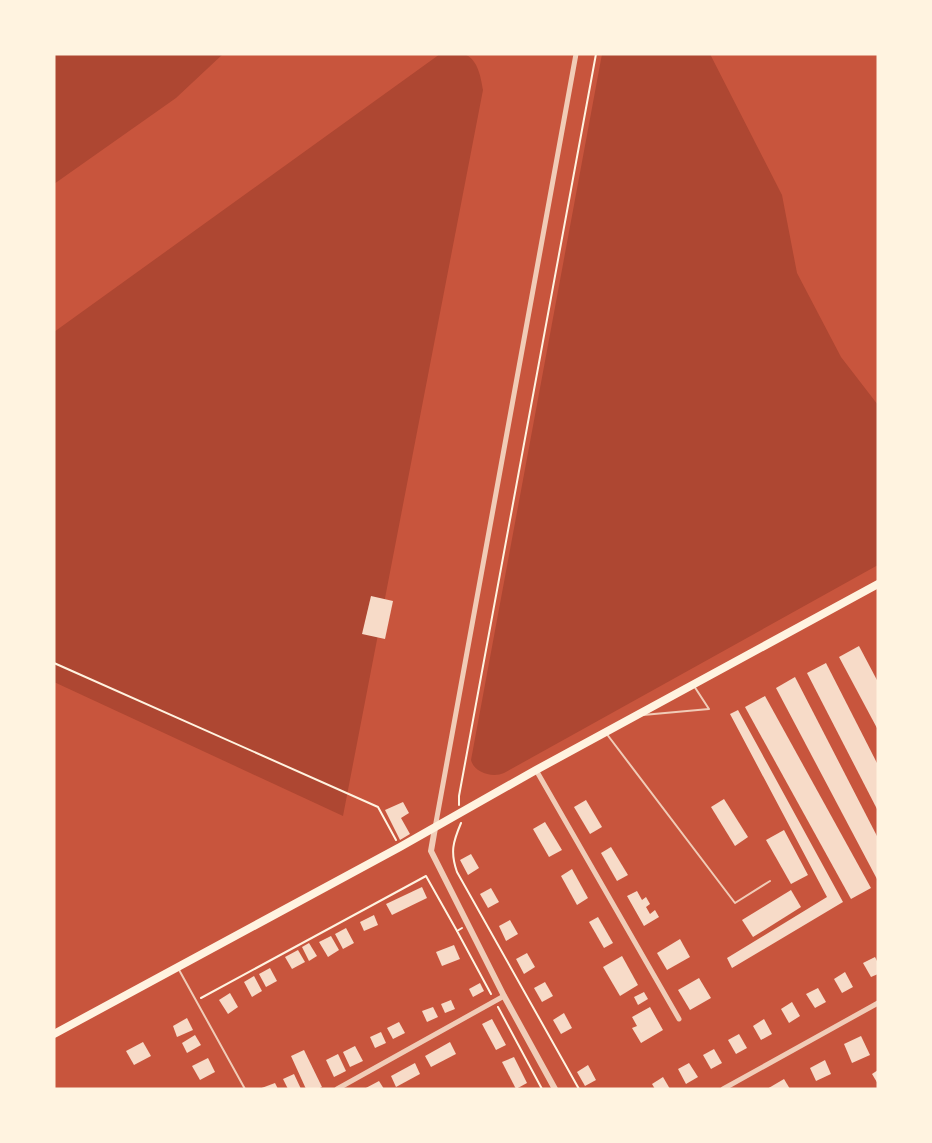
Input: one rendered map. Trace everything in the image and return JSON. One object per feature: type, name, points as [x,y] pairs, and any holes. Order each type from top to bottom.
[{"type":"main road","points":[[54,1034],[435,828],[634,716],[878,584]]},
{"type":"street","points":[[555,1089],[504,996],[431,851],[576,54]]},
{"type":"street","points":[[536,770],[679,1019]]},
{"type":"street","points":[[337,1089],[504,996]]},
{"type":"street","points":[[723,1089],[878,1004]]},
{"type":"lane","points":[[634,716],[709,709],[693,685]]},
{"type":"lane","points":[[605,732],[735,903],[770,881]]},
{"type":"lane","points":[[177,967],[245,1089]]},
{"type":"path","points":[[579,1089],[457,872],[453,861],[453,842],[461,823],[459,796],[461,784],[596,54]]},
{"type":"path","points":[[54,663],[378,807],[400,847]]},
{"type":"path","points":[[195,1000],[426,876],[457,931]]},
{"type":"shaded area","points":[[54,54],[223,54],[176,98],[54,184]]},
{"type":"shaded area","points":[[440,54],[460,54],[470,57],[478,70],[483,90],[343,816],[54,682],[54,332]]},
{"type":"shaded area","points":[[602,54],[710,54],[782,195],[797,273],[841,357],[878,405],[878,565],[504,773],[490,775],[476,768],[471,760]]},
{"type":"building","points":[[371,596],[393,601],[385,639],[362,634]]},
{"type":"building","points":[[859,646],[878,682],[878,730],[839,657]]},
{"type":"building","points":[[826,663],[878,765],[878,811],[807,673]]},
{"type":"building","points":[[795,677],[878,838],[878,881],[776,688]]},
{"type":"building","points":[[765,696],[871,888],[851,899],[745,707]]},
{"type":"building","points":[[738,710],[843,902],[732,968],[727,958],[827,897],[730,714]]},
{"type":"building","points":[[724,799],[748,837],[735,846],[711,807]]},
{"type":"building","points":[[586,800],[602,827],[590,834],[574,807]]},
{"type":"building","points":[[403,802],[409,813],[401,818],[410,834],[400,840],[385,810]]},
{"type":"building","points":[[545,822],[562,850],[549,857],[533,829]]},
{"type":"building","points":[[784,830],[808,875],[791,884],[766,840]]},
{"type":"building","points":[[611,847],[628,875],[617,881],[601,853]]},
{"type":"building","points":[[471,854],[479,868],[468,875],[460,860]]},
{"type":"building","points":[[572,869],[588,898],[577,905],[561,876]]},
{"type":"building","points":[[422,887],[427,898],[392,915],[386,904]]},
{"type":"building","points":[[491,888],[499,902],[488,908],[480,894]]},
{"type":"building","points":[[791,890],[801,907],[753,937],[742,920]]},
{"type":"building","points":[[637,891],[642,900],[646,897],[650,904],[646,907],[650,914],[655,910],[659,917],[644,926],[627,896]]},
{"type":"building","points":[[374,915],[378,925],[364,931],[360,922]]},
{"type":"building","points":[[598,917],[613,943],[604,948],[589,922]]},
{"type":"building","points":[[510,920],[518,934],[506,941],[499,926]]},
{"type":"building","points":[[346,928],[354,943],[343,949],[335,934]]},
{"type":"building","points":[[331,936],[339,950],[328,957],[319,942]]},
{"type":"building","points":[[680,939],[690,957],[667,970],[657,953]]},
{"type":"building","points":[[309,943],[317,956],[309,961],[302,947]]},
{"type":"building","points":[[454,945],[460,959],[442,966],[436,952]]},
{"type":"building","points":[[298,950],[305,962],[292,969],[285,957]]},
{"type":"building","points":[[527,953],[535,967],[524,974],[516,959]]},
{"type":"building","points":[[622,956],[638,985],[620,996],[603,967]]},
{"type":"building","points":[[875,957],[878,963],[878,974],[871,977],[863,963]]},
{"type":"building","points":[[270,968],[277,981],[266,987],[259,974]]},
{"type":"building","points":[[845,972],[853,987],[842,993],[834,979]]},
{"type":"building","points":[[254,976],[262,991],[252,997],[244,982]]},
{"type":"building","points":[[699,978],[711,998],[690,1010],[678,990]]},
{"type":"building","points":[[545,982],[553,996],[542,1002],[534,988]]},
{"type":"building","points":[[480,983],[484,991],[473,997],[469,989]]},
{"type":"building","points":[[818,988],[826,1002],[815,1008],[806,994]]},
{"type":"building","points":[[644,992],[648,999],[638,1005],[634,997]]},
{"type":"building","points":[[230,993],[238,1007],[228,1014],[219,1000]]},
{"type":"building","points":[[451,1000],[455,1009],[445,1013],[441,1004]]},
{"type":"building","points":[[792,1002],[800,1016],[789,1023],[781,1009]]},
{"type":"building","points":[[433,1007],[438,1017],[427,1022],[422,1011]]},
{"type":"building","points":[[650,1007],[663,1030],[641,1043],[632,1028],[637,1026],[632,1017]]},
{"type":"building","points":[[564,1013],[572,1028],[561,1034],[553,1020]]},
{"type":"building","points":[[187,1018],[193,1030],[177,1037],[173,1026]]},
{"type":"building","points":[[492,1019],[506,1045],[496,1050],[482,1024]]},
{"type":"building","points":[[764,1019],[772,1034],[761,1040],[753,1026]]},
{"type":"building","points":[[399,1022],[405,1033],[393,1039],[387,1028]]},
{"type":"building","points":[[381,1032],[386,1043],[375,1048],[370,1037]]},
{"type":"building","points":[[739,1034],[747,1048],[736,1054],[728,1040]]},
{"type":"building","points":[[195,1035],[201,1045],[187,1053],[182,1043]]},
{"type":"building","points":[[861,1036],[870,1055],[852,1063],[844,1044]]},
{"type":"building","points":[[143,1042],[151,1056],[134,1065],[126,1051]]},
{"type":"building","points":[[450,1042],[456,1054],[431,1067],[425,1056]]},
{"type":"building","points":[[355,1046],[363,1061],[350,1067],[343,1052]]},
{"type":"building","points":[[714,1049],[722,1063],[711,1069],[703,1055]]},
{"type":"building","points":[[304,1050],[322,1087],[318,1089],[306,1089],[291,1056]]},
{"type":"building","points":[[338,1054],[346,1071],[334,1077],[326,1060]]},
{"type":"building","points":[[514,1057],[527,1083],[516,1089],[502,1062]]},
{"type":"building","points":[[208,1058],[215,1072],[200,1080],[192,1066]]},
{"type":"building","points":[[825,1060],[831,1074],[816,1081],[810,1068]]},
{"type":"building","points":[[415,1063],[420,1074],[396,1087],[391,1076]]},
{"type":"building","points":[[689,1063],[698,1077],[686,1084],[678,1069]]},
{"type":"building","points":[[588,1065],[596,1080],[585,1086],[577,1072]]},
{"type":"building","points":[[878,1070],[878,1084],[872,1074]]},
{"type":"building","points":[[294,1074],[301,1089],[288,1089],[283,1079]]},
{"type":"building","points":[[663,1077],[670,1089],[655,1089],[652,1084]]},
{"type":"building","points":[[784,1079],[790,1089],[767,1089]]},
{"type":"building","points":[[379,1081],[384,1089],[364,1089]]},
{"type":"building","points":[[275,1083],[278,1089],[259,1089]]}]
